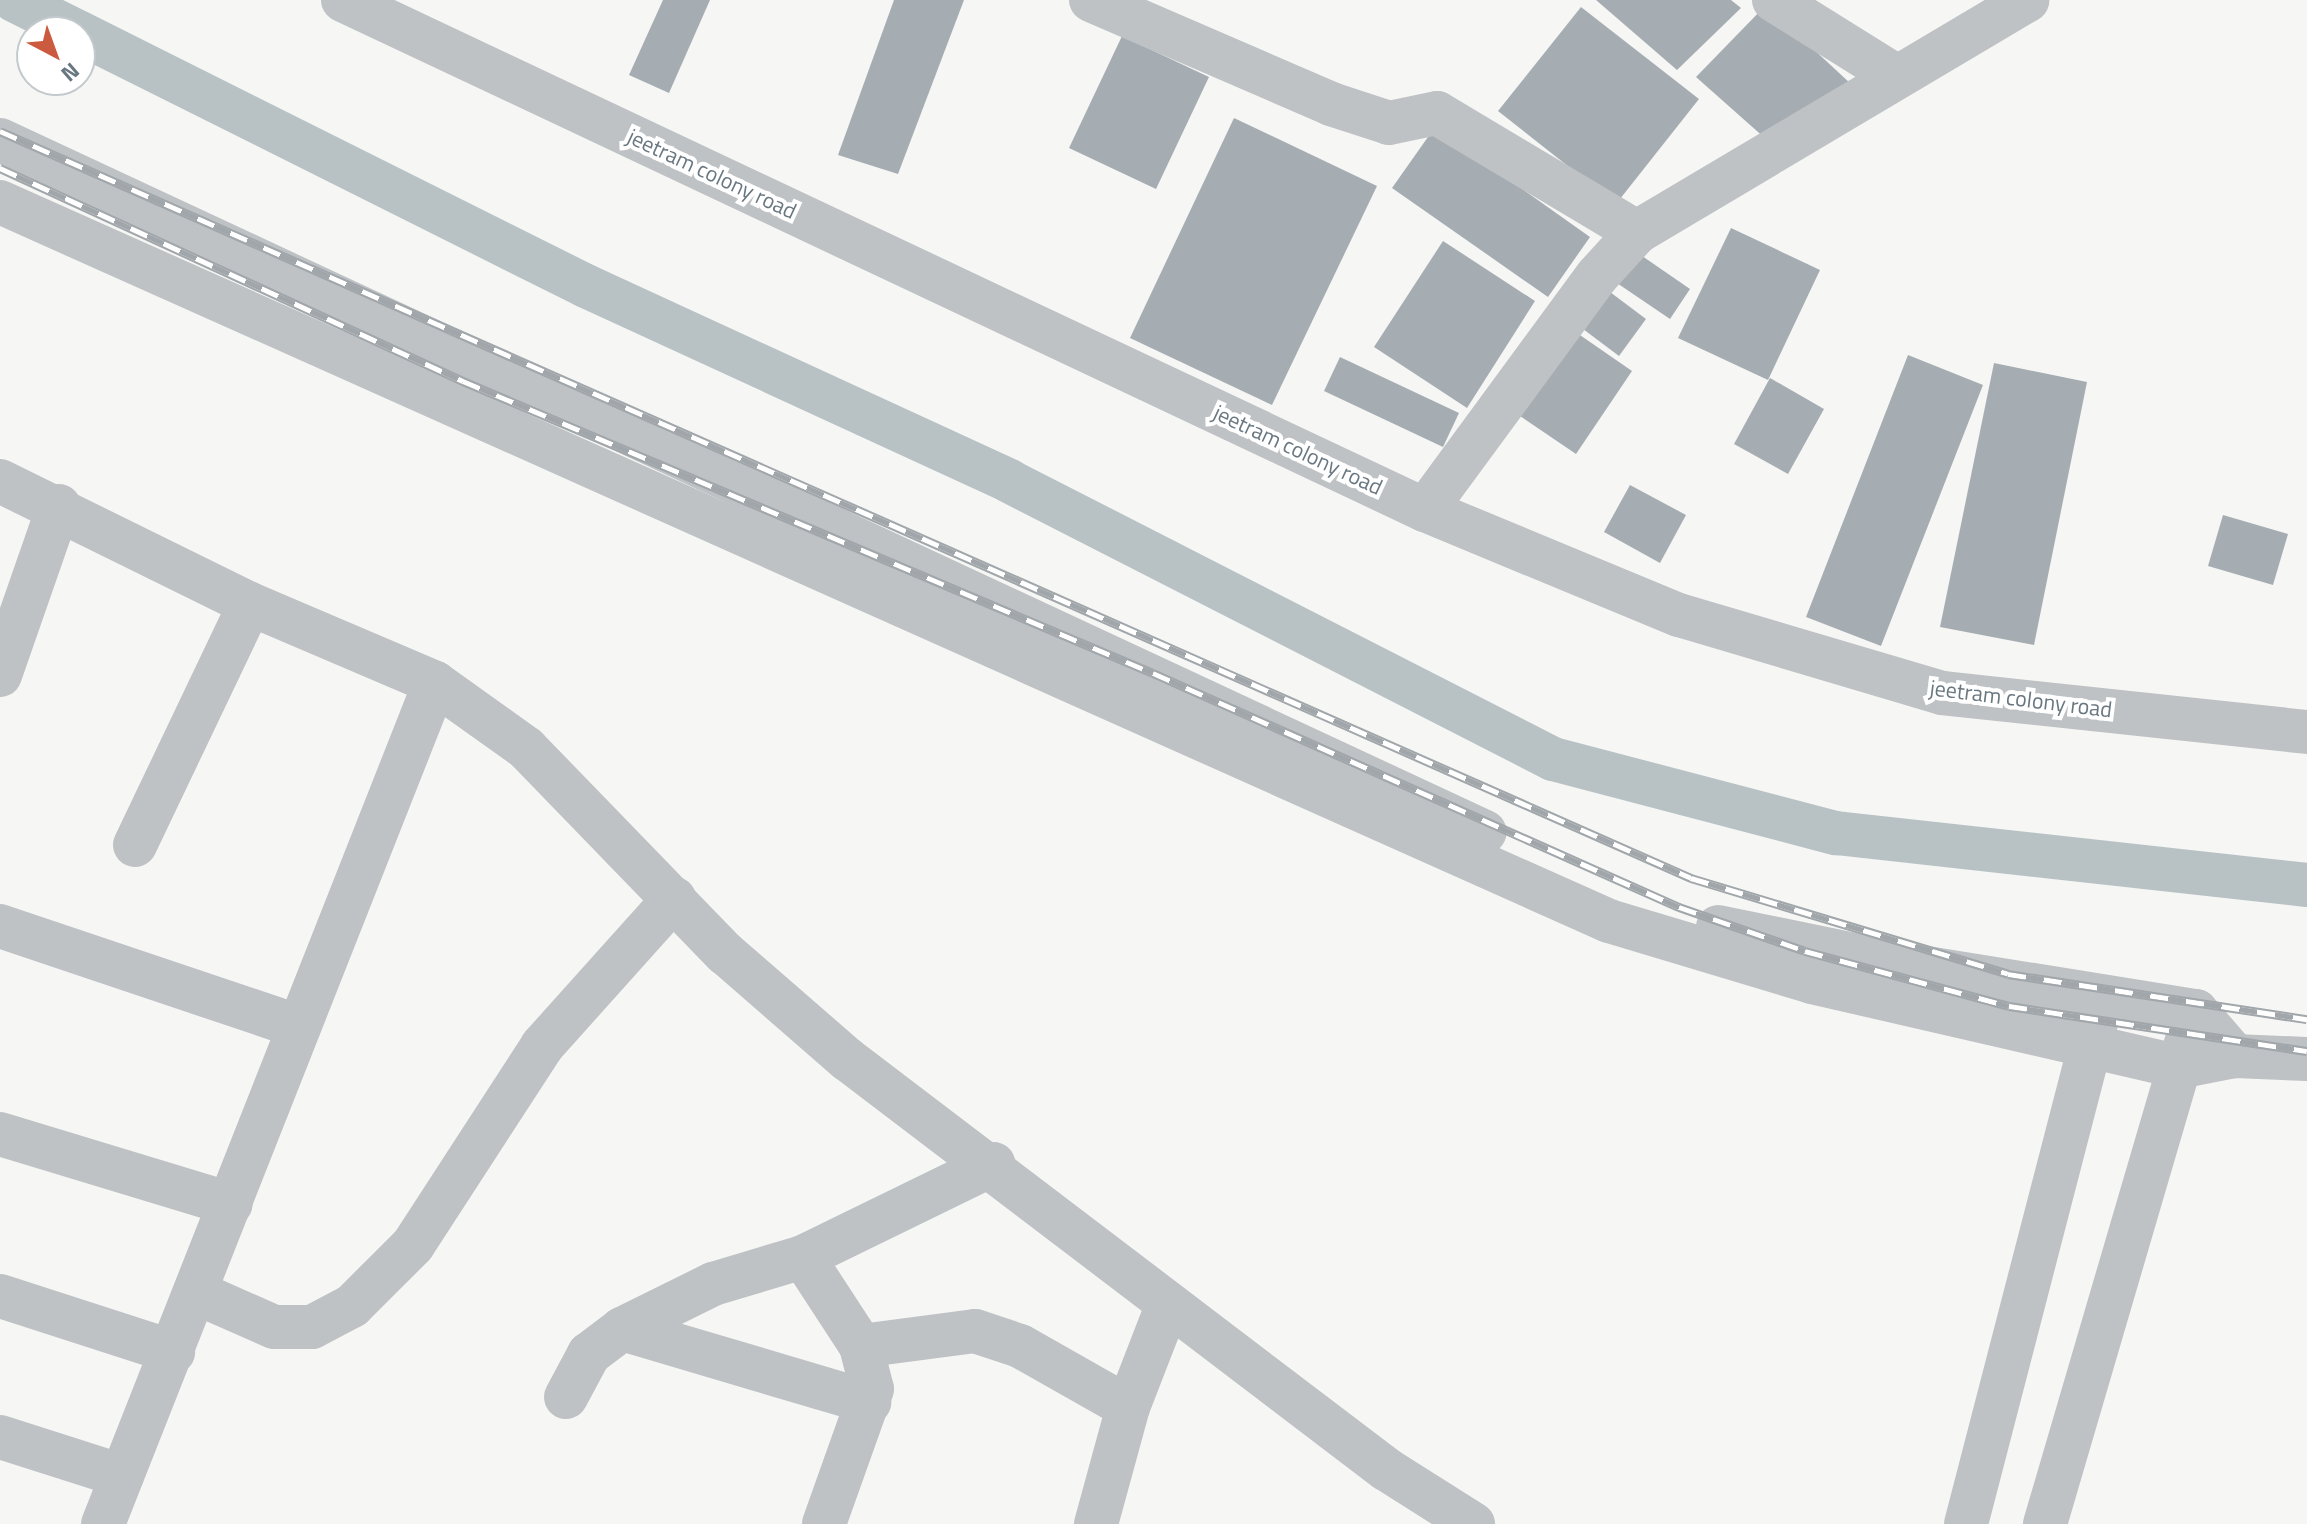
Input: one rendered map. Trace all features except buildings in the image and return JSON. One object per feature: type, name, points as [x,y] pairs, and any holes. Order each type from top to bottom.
[{"type":"street","name":"jeetram colony road","points":[[343,0],[1425,510],[1679,615],[1942,693],[2307,732]]},
{"type":"street","points":[[1091,0],[1331,104],[1389,123],[1437,113],[1637,232]]},
{"type":"street","points":[[1774,0],[1894,75]]},
{"type":"street","points":[[1425,510],[1597,276],[1637,232],[1894,75],[2027,0]]},
{"type":"street","points":[[0,140],[1220,703],[1648,912],[1883,961],[2196,1011],[2235,1056]]},
{"type":"street","points":[[0,202],[1609,921],[1812,982],[2179,1067],[2235,1056],[2307,1059]]},
{"type":"street","points":[[0,481],[59,506],[250,604],[435,683],[526,748],[674,899],[847,1059],[994,1164],[1168,1304],[1386,1469],[1473,1524]]},
{"type":"street","points":[[0,675],[59,506]]},
{"type":"street","points":[[135,845],[250,604]]},
{"type":"street","points":[[103,1524],[197,1293],[297,1026],[435,683]]},
{"type":"street","points":[[197,1293],[274,1327],[312,1327],[352,1306],[413,1245],[542,1046],[674,899]]},
{"type":"street","points":[[5,940],[297,1026]]},
{"type":"street","points":[[1966,1524],[2103,996]]},
{"type":"street","points":[[2045,1524],[2196,1011]]},
{"type":"street","points":[[0,1134],[231,1204]]},
{"type":"street","points":[[566,1397],[589,1354],[622,1329],[713,1284],[803,1257],[994,1164]]},
{"type":"street","points":[[803,1257],[861,1346],[869,1402],[824,1524]]},
{"type":"street","points":[[0,1296],[173,1352]]},
{"type":"street","points":[[1096,1524],[1128,1407],[1168,1304]]},
{"type":"street","points":[[622,1329],[869,1402]]},
{"type":"street","points":[[861,1346],[922,1332],[975,1331],[1020,1346],[1128,1407]]},
{"type":"street","points":[[0,1437],[122,1476]]},
{"type":"waterway","points":[[14,0],[46,16]]},
{"type":"waterway","points":[[96,41],[586,286],[1009,481],[1553,759],[1836,833],[2307,885]]},
{"type":"railway","points":[[0,131],[1691,878],[2008,974],[2307,1019]]},
{"type":"railway","points":[[0,168],[463,381],[1153,673],[1679,907],[1805,951],[2009,1006],[2307,1051]]}]
